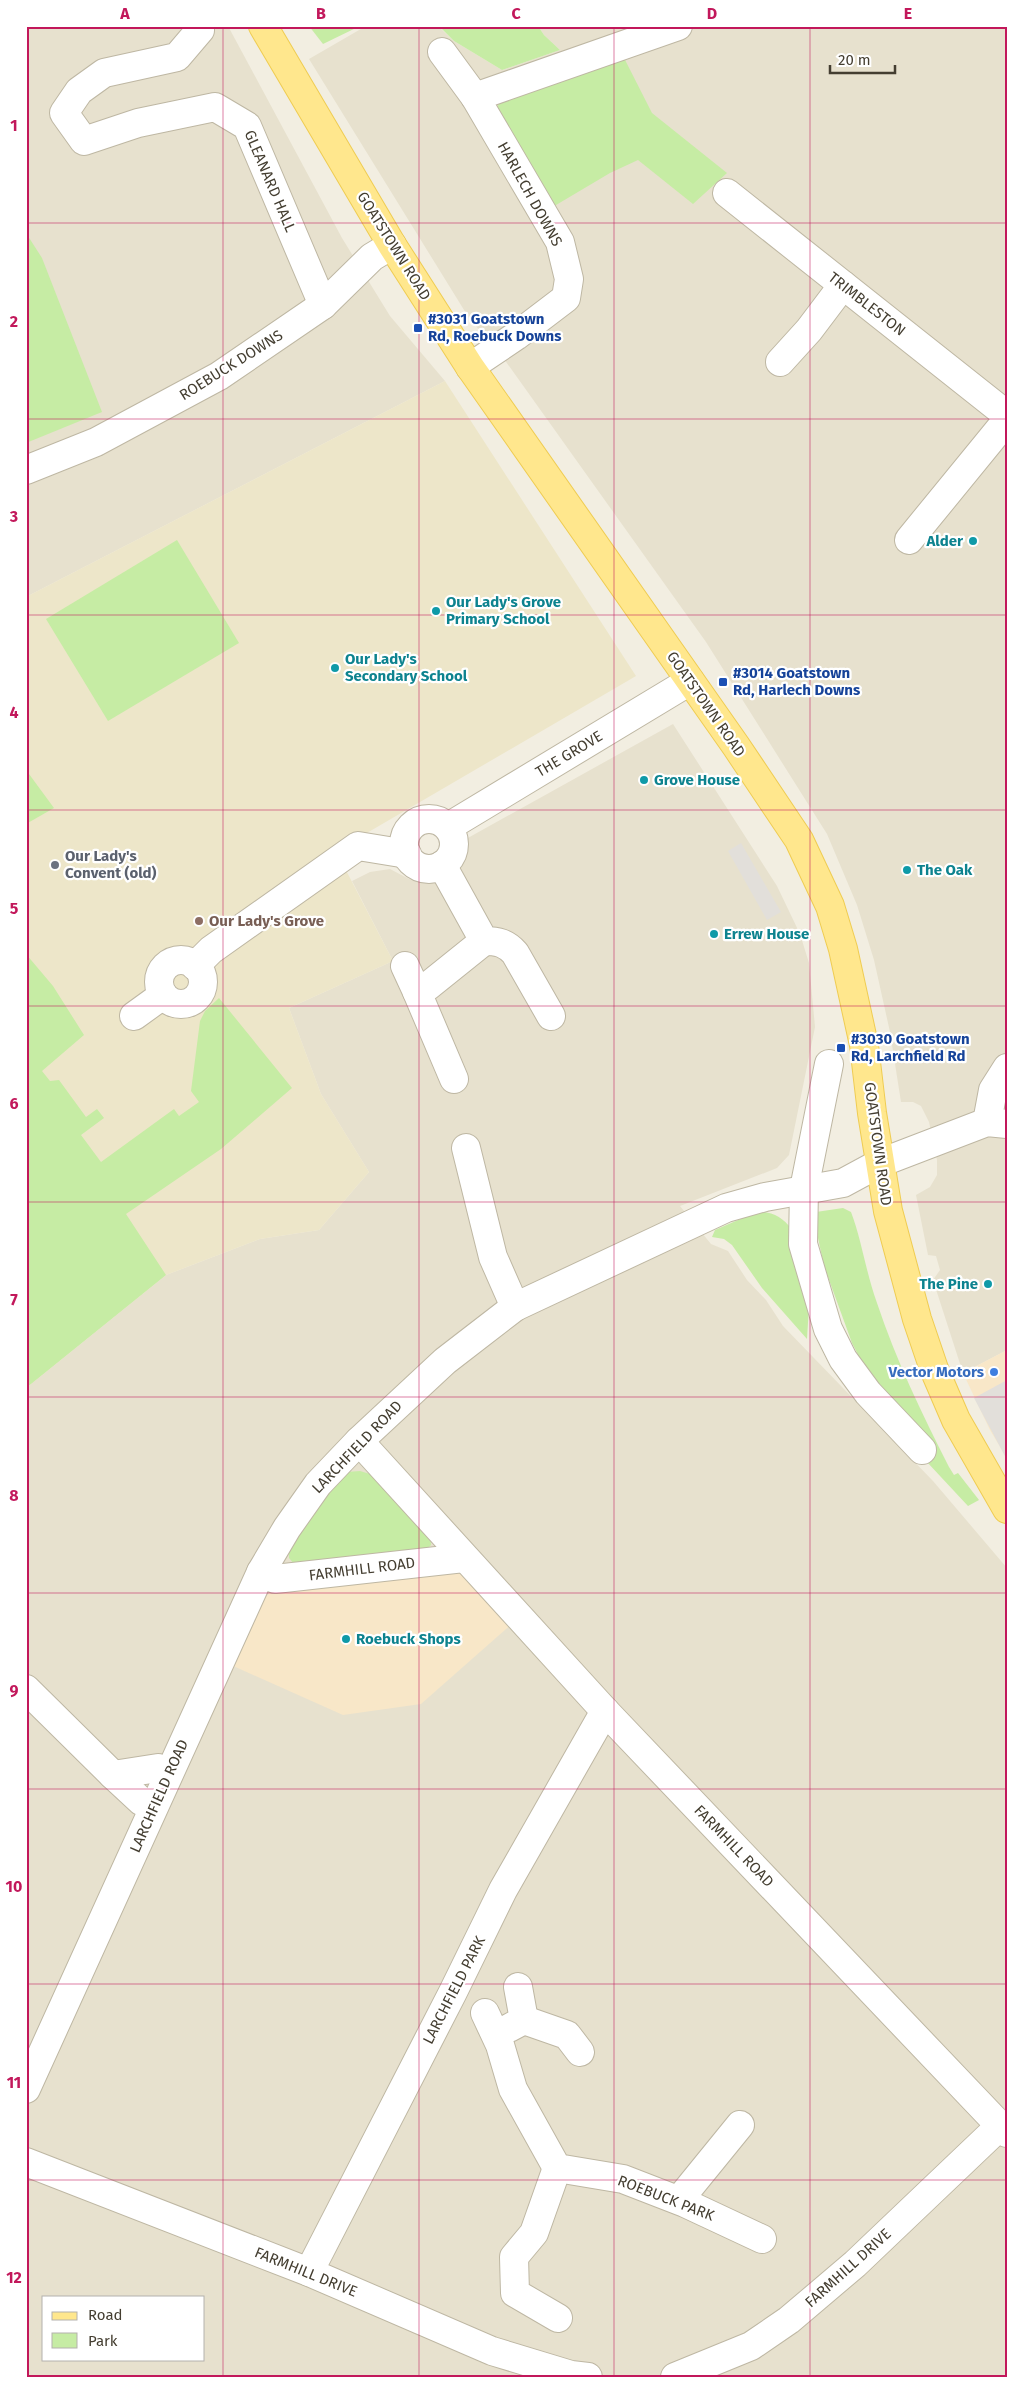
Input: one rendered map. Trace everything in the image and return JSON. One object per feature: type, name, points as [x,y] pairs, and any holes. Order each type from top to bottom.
[{"type":"main road","name":"GOATSTOWN ROAD","points":[[263,26],[392,244],[470,367],[800,840],[830,906],[843,949],[864,1045],[888,1212],[902,1270],[934,1369],[956,1420],[1007,1509]]},
{"type":"street","points":[[475,96],[678,26]]},
{"type":"street","name":"GLEANARD HALL","points":[[200,30],[177,57],[104,73],[79,91],[64,113],[84,141],[138,124],[216,107],[247,126],[323,305]]},
{"type":"street","name":"HARLECH DOWNS","points":[[442,52],[475,96],[560,242],[569,279],[566,298],[523,332],[470,367]]},
{"type":"street","name":"TRIMBLESTON","points":[[727,193],[1007,414]]},
{"type":"street","name":"ROEBUCK DOWNS","points":[[26,470],[96,442],[219,376],[323,305],[372,257],[392,244]]},
{"type":"street","points":[[780,362],[809,330],[843,285]]},
{"type":"street","points":[[909,540],[1007,420]]},
{"type":"street","name":"THE GROVE","points":[[448,827],[690,681]]},
{"type":"street","points":[[435,820],[448,827],[454,841],[454,848],[452,855],[442,865],[434,868],[418,866],[407,854],[405,838],[408,831],[419,821],[435,820]]},
{"type":"street","points":[[134,1016],[163,995],[160,989],[160,975],[169,964],[182,960],[196,966],[211,950],[358,846],[407,854]]},
{"type":"street","points":[[442,865],[484,942]]},
{"type":"street","points":[[418,992],[484,942],[497,941],[508,945],[515,953],[551,1016]]},
{"type":"street","points":[[405,966],[454,1078]]},
{"type":"street","points":[[829,1064],[804,1189],[803,1244],[828,1329],[843,1359],[868,1393],[922,1450]]},
{"type":"street","points":[[880,1163],[997,1123],[992,1090],[1007,1068]]},
{"type":"street","points":[[466,1148],[493,1258],[514,1308]]},
{"type":"street","name":"LARCHFIELD ROAD","points":[[26,2089],[261,1572],[287,1528],[318,1484],[359,1442],[445,1361],[514,1308],[726,1208],[804,1189],[843,1184],[880,1163]]},
{"type":"street","name":"FARMHILL ROAD","points":[[359,1442],[605,1711],[1003,2129]]},
{"type":"street","name":"FARMHILL ROAD","points":[[261,1572],[275,1579],[464,1558]]},
{"type":"street","points":[[26,1689],[141,1801],[153,1806]]},
{"type":"street","name":"LARCHFIELD PARK","points":[[309,2272],[453,1992],[503,1890],[605,1711]]},
{"type":"street","points":[[113,1775],[158,1768],[169,1773]]},
{"type":"street","points":[[518,1987],[524,2020]]},
{"type":"street","points":[[558,2318],[515,2293],[514,2257],[534,2233],[557,2168],[514,2089],[490,2024],[524,2020],[567,2035],[580,2052]]},
{"type":"street","points":[[679,2200],[740,2125]]},
{"type":"street","name":"FARMHILL DRIVE","points":[[675,2377],[751,2346],[789,2320],[855,2264],[1003,2129]]},
{"type":"street","name":"FARMHILL DRIVE","points":[[26,2162],[309,2272],[492,2351],[571,2375],[588,2377]]},
{"type":"street","name":"ROEBUCK PARK","points":[[557,2168],[623,2179],[679,2200],[762,2240]]},
{"type":"shaded area","points":[[26,26],[228,26],[342,238],[390,316],[445,381],[26,597]]},
{"type":"shaded area","points":[[366,26],[438,26],[454,41],[502,70],[560,50],[544,35],[538,26],[1007,26],[1007,1350],[963,1373],[933,1280],[940,1270],[936,1256],[928,1255],[916,1195],[930,1187],[937,1175],[937,1160],[929,1122],[921,1106],[913,1102],[901,1102],[890,1032],[874,960],[857,905],[827,834],[706,642],[504,359],[469,318],[309,59]]},
{"type":"shaded area","name":"Our Lady's Grove","points":[[445,381],[636,676],[336,851],[393,961],[289,1008],[321,1094],[369,1172],[319,1230],[260,1239],[166,1275],[26,1388],[26,597]]},
{"type":"shaded area","points":[[673,724],[777,886],[800,934],[809,963],[815,1027],[789,1155],[777,1168],[680,1206],[711,1244],[728,1251],[747,1280],[766,1300],[783,1326],[933,1481],[1007,1568],[1007,2376],[26,2377],[26,1388],[166,1275],[260,1239],[319,1230],[369,1172],[321,1094],[289,1008],[393,961],[352,881],[370,872],[390,869],[409,879],[435,882],[456,868],[466,839]]},
{"type":"shaded area","points":[[741,843],[781,912],[767,920],[728,851]]},
{"type":"shaded area","points":[[1007,1350],[1007,1458],[990,1430],[963,1373]]},
{"type":"shaded area","name":"Vector Motors","points":[[1007,1380],[1007,1460],[974,1398]]},
{"type":"shaded area","points":[[456,1567],[514,1622],[421,1704],[343,1715],[231,1665],[259,1602],[271,1592],[289,1587]]},
{"type":"green space","points":[[309,26],[360,26],[323,44]]},
{"type":"green space","points":[[439,26],[538,26],[544,35],[560,50],[502,70],[454,41]]},
{"type":"green space","points":[[621,52],[652,113],[727,173],[693,204],[638,160],[610,173],[551,208],[497,117],[497,107],[502,98]]},
{"type":"green space","points":[[26,233],[42,258],[102,412],[26,443]]},
{"type":"green space","points":[[177,540],[239,643],[108,721],[46,619]]},
{"type":"green space","points":[[26,774],[29,774],[54,808],[26,824]]},
{"type":"green space","points":[[26,954],[53,986],[84,1035],[42,1071],[50,1081],[59,1080],[86,1117],[97,1109],[104,1118],[81,1135],[101,1162],[174,1109],[179,1116],[199,1102],[191,1091],[200,1021],[205,1011],[219,998],[292,1088],[221,1149],[126,1214],[166,1275],[26,1388]]},
{"type":"green space","points":[[843,1208],[851,1212],[873,1292],[884,1324],[919,1407],[954,1475],[958,1473],[979,1500],[968,1506],[927,1462],[926,1436],[866,1370],[852,1343],[824,1266],[818,1238],[816,1212]]},
{"type":"green space","points":[[759,1211],[778,1216],[792,1230],[809,1306],[807,1339],[762,1288],[732,1245],[724,1239],[712,1237],[715,1230]]},
{"type":"green space","points":[[360,1471],[370,1474],[379,1480],[430,1534],[431,1545],[424,1552],[295,1565],[289,1558],[289,1548],[335,1482],[347,1472]]},
{"type":"place","name":"#3031 Goatstown Rd, Roebuck Downs","points":[[418,328]]},
{"type":"place","name":"Alder","points":[[973,541]]},
{"type":"place","name":"Our Lady's Grove Primary School","points":[[436,611]]},
{"type":"place","name":"Our Lady's Secondary School","points":[[335,668]]},
{"type":"place","name":"#3014 Goatstown Rd, Harlech Downs","points":[[723,682]]},
{"type":"place","name":"Grove House","points":[[644,780]]},
{"type":"place","name":"Our Lady's Convent (old)","points":[[55,865]]},
{"type":"place","name":"The Oak","points":[[907,870]]},
{"type":"place","name":"Our Lady's Grove","points":[[199,921]]},
{"type":"place","name":"Errew House","points":[[714,934]]},
{"type":"place","name":"#3030 Goatstown Rd, Larchfield Rd","points":[[841,1048]]},
{"type":"place","name":"The Pine","points":[[988,1284]]},
{"type":"place","name":"Vector Motors","points":[[994,1372]]},
{"type":"place","name":"Roebuck Shops","points":[[346,1639]]}]
